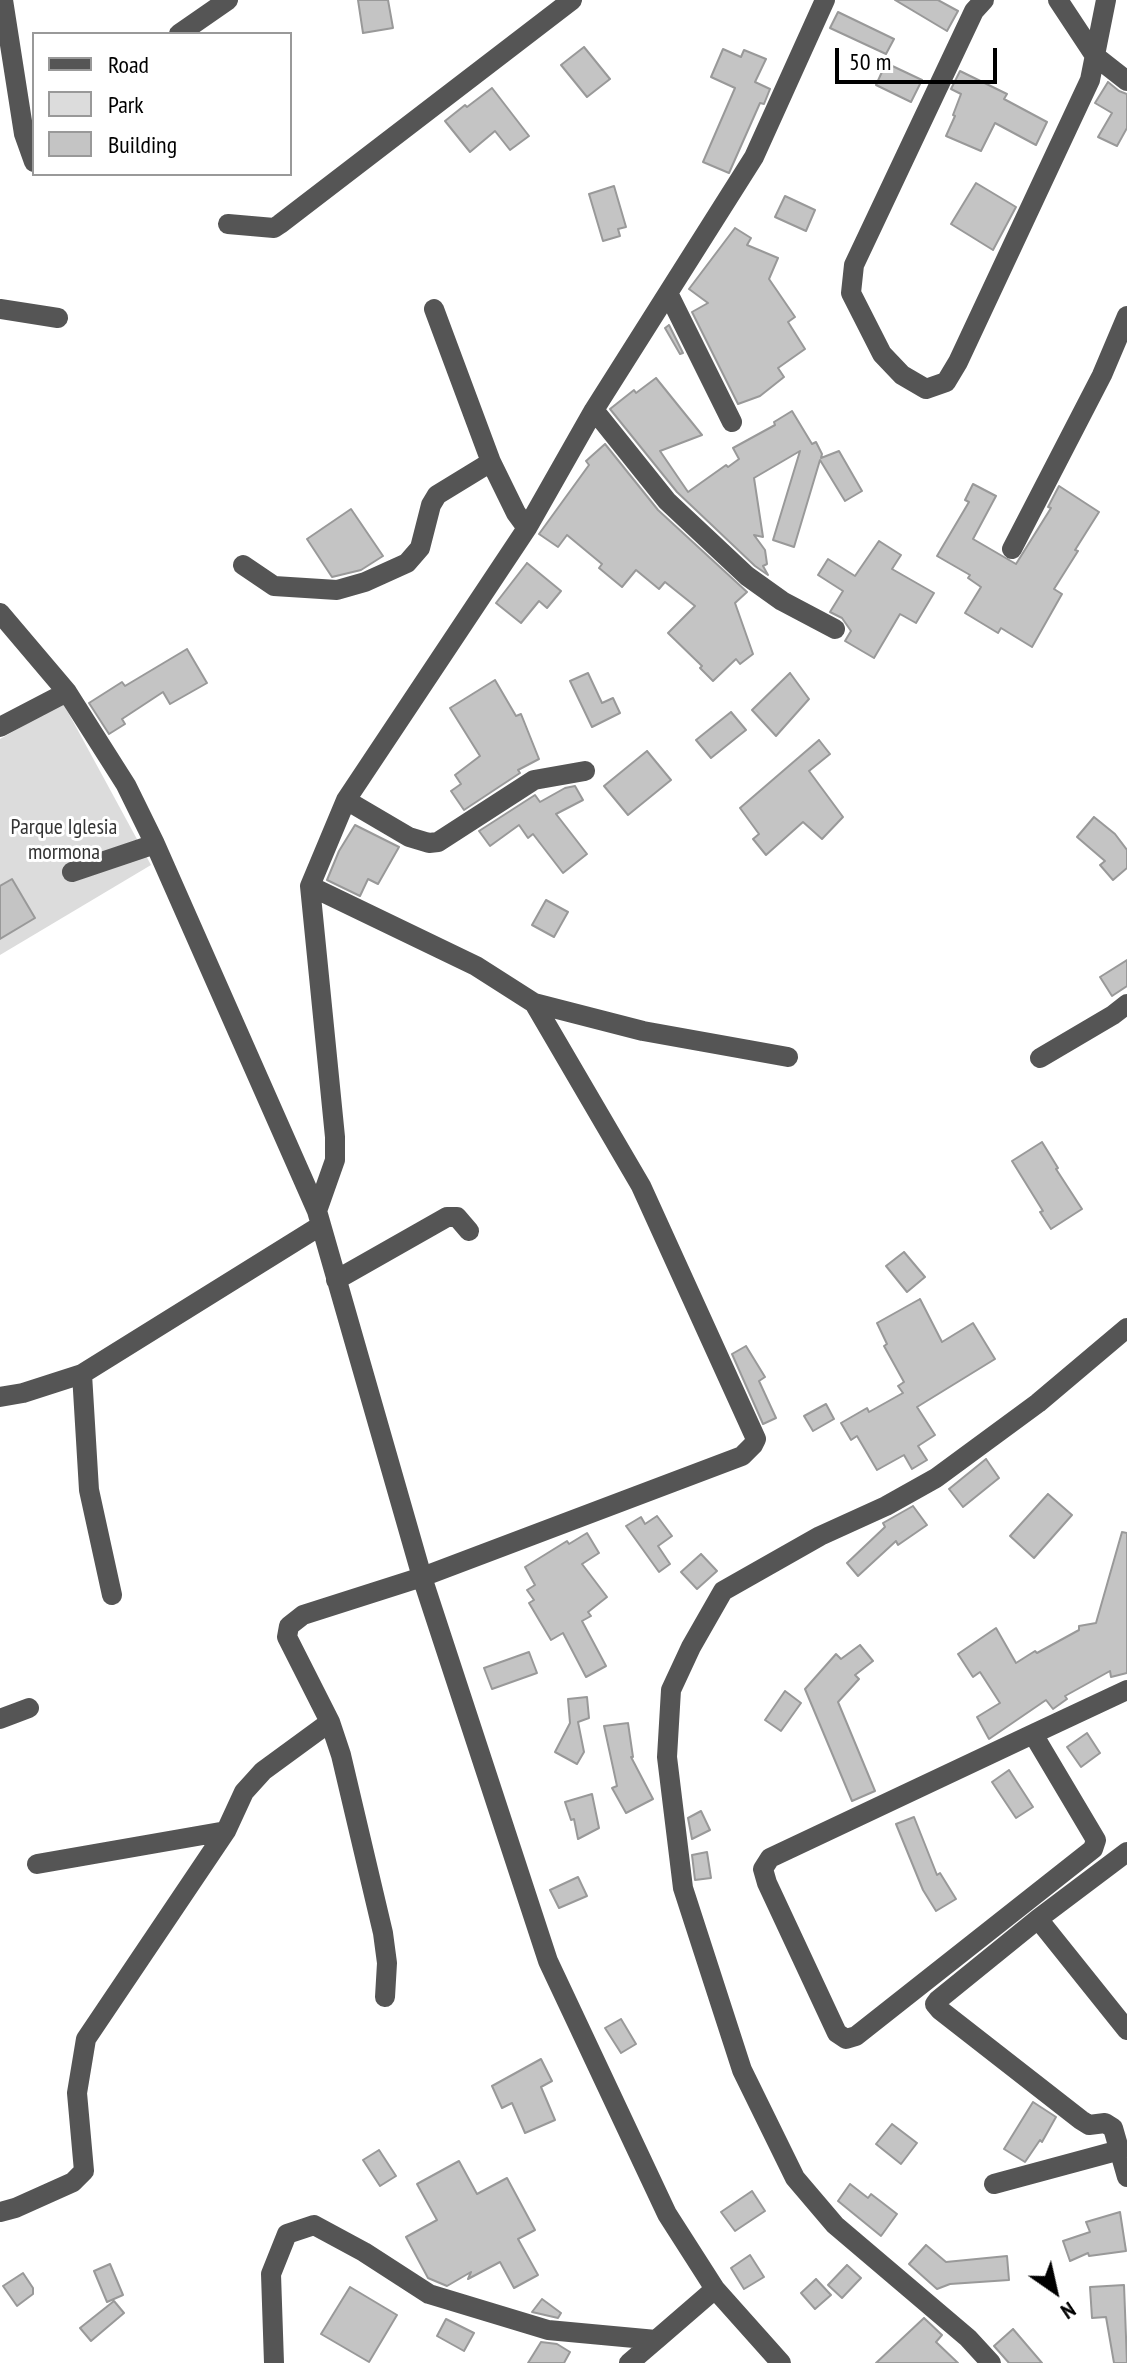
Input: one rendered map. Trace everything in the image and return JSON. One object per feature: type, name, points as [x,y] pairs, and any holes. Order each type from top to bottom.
[{"type":"street","points":[[3,0],[24,134],[32,156]]},
{"type":"street","points":[[182,32],[228,0]]},
{"type":"street","points":[[228,224],[274,228],[572,0]]},
{"type":"street","points":[[0,1397],[82,1374],[318,1218],[335,1160],[335,1137],[310,886],[346,800],[527,528],[594,410],[754,157],[825,0]]},
{"type":"street","points":[[984,0],[974,11],[854,265],[851,293],[882,354],[902,375],[926,389],[946,382],[958,362],[1090,80],[1106,0]]},
{"type":"street","points":[[1058,0],[1095,56],[1127,81]]},
{"type":"street","points":[[668,293],[732,422]]},
{"type":"street","points":[[0,309],[58,318]]},
{"type":"street","points":[[434,309],[491,462],[516,513],[527,528]]},
{"type":"street","points":[[1012,549],[1102,375],[1127,316]]},
{"type":"street","points":[[594,410],[667,501],[747,576],[782,601],[835,629]]},
{"type":"street","points":[[243,565],[274,586],[337,590],[365,582],[407,563],[420,548],[431,505],[437,495],[491,462]]},
{"type":"street","points":[[0,613],[67,692],[126,785],[155,844],[318,1218],[422,1577],[548,1961],[667,2214],[715,2289],[781,2363]]},
{"type":"street","points":[[0,727],[67,692]]},
{"type":"street","points":[[346,800],[409,837],[429,843],[438,842],[534,780],[585,771]]},
{"type":"street","points":[[72,872],[155,844]]},
{"type":"street","points":[[310,886],[476,966],[534,1003],[643,1031],[788,1057]]},
{"type":"street","points":[[385,1997],[387,1963],[383,1933],[341,1755],[330,1722],[287,1637],[289,1626],[303,1615],[422,1577],[742,1456],[756,1439],[641,1186],[534,1003]]},
{"type":"street","points":[[1040,1058],[1127,1004]]},
{"type":"street","points":[[336,1280],[447,1217],[457,1217],[469,1231]]},
{"type":"street","points":[[991,2363],[968,2338],[835,2225],[795,2178],[742,2070],[683,1888],[667,1757],[671,1690],[723,1591],[820,1536],[886,1506],[936,1478],[1038,1403],[1127,1328]]},
{"type":"street","points":[[82,1374],[89,1490],[112,1595]]},
{"type":"street","points":[[1033,1734],[1096,1840],[1093,1849],[856,2036],[846,2039],[837,2033],[767,1883],[763,1869],[770,1858],[1033,1734],[1127,1690]]},
{"type":"street","points":[[0,1719],[29,1708]]},
{"type":"street","points":[[0,2212],[73,2182],[84,2171],[77,2093],[86,2039],[226,1831],[244,1792],[263,1771],[330,1722]]},
{"type":"street","points":[[37,1864],[226,1831]]},
{"type":"street","points":[[1127,1852],[1038,1919],[935,2004],[1081,2120],[1089,2125],[1105,2123],[1113,2128],[1127,2177]]},
{"type":"street","points":[[1038,1919],[1127,2030]]},
{"type":"street","points":[[994,2184],[1120,2150]]},
{"type":"street","points":[[274,2363],[271,2274],[287,2234],[314,2225],[364,2252],[429,2294],[548,2330],[656,2340]]},
{"type":"street","points":[[629,2363],[715,2289]]},
{"type":"green space","name":"Parque Iglesia mormona","points":[[63,703],[151,865],[0,955],[0,739]]},
{"type":"building","points":[[358,0],[388,0],[393,28],[363,33]]},
{"type":"building","points":[[895,0],[938,0],[958,11],[947,31]]},
{"type":"building","points":[[838,12],[894,39],[886,54],[830,28]]},
{"type":"building","points":[[584,47],[610,79],[587,97],[561,65]]},
{"type":"building","points":[[723,49],[741,57],[744,50],[766,59],[755,82],[770,89],[764,104],[760,103],[729,173],[703,162],[735,88],[711,77]]},
{"type":"building","points":[[886,63],[922,80],[911,102],[876,85]]},
{"type":"building","points":[[960,71],[1007,94],[1004,99],[1047,122],[1036,145],[995,123],[981,151],[946,136],[961,94],[951,89]]},
{"type":"building","points":[[1108,82],[1127,94],[1127,128],[1117,146],[1098,137],[1112,113],[1095,103]]},
{"type":"building","points":[[492,88],[529,136],[510,150],[495,131],[470,152],[445,121]]},
{"type":"building","points":[[976,183],[1016,207],[993,250],[951,224]]},
{"type":"building","points":[[614,186],[626,227],[618,229],[620,236],[603,241],[589,194]]},
{"type":"building","points":[[785,196],[815,210],[806,231],[775,217]]},
{"type":"building","points":[[735,228],[751,238],[747,245],[778,258],[769,279],[795,317],[788,322],[805,349],[778,368],[784,377],[760,396],[738,404],[692,312],[708,303],[689,289]]},
{"type":"building","points":[[669,325],[683,353],[680,354],[665,328]]},
{"type":"building","points":[[656,378],[702,435],[660,451],[688,492],[739,459],[733,448],[775,425],[774,422],[792,411],[812,444],[816,442],[821,458],[839,451],[862,491],[845,501],[820,460],[794,547],[773,540],[800,451],[754,478],[763,537],[754,535],[765,550],[767,564],[763,566],[768,575],[677,492],[610,409]]},
{"type":"building","points":[[605,444],[658,510],[747,592],[735,603],[753,654],[740,664],[736,659],[713,681],[668,633],[695,606],[665,582],[659,589],[636,570],[622,587],[599,568],[602,564],[567,535],[558,547],[539,534],[589,465],[586,461]]},
{"type":"building","points":[[973,484],[996,496],[973,539],[1016,564],[1051,508],[1048,507],[1059,486],[1099,512],[1054,589],[1062,594],[1032,647],[1001,628],[998,633],[965,613],[981,587],[968,578],[970,575],[937,556],[969,502],[965,500]]},
{"type":"building","points":[[351,509],[383,556],[361,570],[332,577],[307,539]]},
{"type":"building","points":[[879,541],[901,555],[892,569],[934,593],[916,623],[900,614],[874,658],[845,641],[851,631],[842,618],[830,612],[843,591],[818,575],[828,559],[855,576]]},
{"type":"building","points":[[527,563],[561,591],[547,608],[539,601],[521,623],[496,603]]},
{"type":"building","points":[[187,649],[207,683],[170,704],[163,692],[122,719],[125,724],[109,734],[89,703],[122,682],[125,686]]},
{"type":"building","points":[[588,673],[602,703],[613,698],[620,713],[592,727],[570,681]]},
{"type":"building","points":[[790,673],[809,699],[776,736],[752,710]]},
{"type":"building","points":[[495,680],[516,716],[521,714],[539,759],[518,770],[520,773],[464,810],[451,791],[461,784],[455,775],[480,756],[450,708]]},
{"type":"building","points":[[731,712],[746,730],[711,758],[696,740]]},
{"type":"building","points":[[819,740],[830,754],[809,771],[843,817],[822,839],[803,822],[766,855],[753,839],[759,834],[740,808]]},
{"type":"building","points":[[647,751],[671,780],[628,815],[604,786]]},
{"type":"building","points":[[575,786],[583,800],[556,814],[587,854],[563,873],[533,834],[528,838],[519,825],[490,846],[479,831],[535,795],[540,802]]},
{"type":"building","points":[[1094,817],[1115,834],[1127,850],[1127,868],[1113,880],[1100,865],[1105,861],[1077,837]]},
{"type":"building","points":[[355,825],[399,847],[378,884],[368,879],[360,896],[327,880],[339,851]]},
{"type":"building","points":[[12,879],[35,918],[0,939],[0,886]]},
{"type":"building","points":[[546,900],[568,912],[554,937],[532,925]]},
{"type":"building","points":[[1127,960],[1127,986],[1112,996],[1100,977]]},
{"type":"building","points":[[1042,1142],[1082,1209],[1051,1229],[1012,1161]]},
{"type":"building","points":[[904,1252],[925,1277],[907,1292],[886,1266]]},
{"type":"building","points":[[920,1299],[942,1342],[973,1323],[995,1359],[917,1407],[935,1435],[918,1446],[927,1460],[912,1469],[904,1455],[877,1470],[857,1436],[851,1440],[841,1423],[903,1393],[898,1386],[904,1382],[884,1346],[887,1344],[877,1323]]},
{"type":"building","points":[[746,1346],[765,1377],[759,1381],[776,1418],[763,1424],[732,1354]]},
{"type":"building","points":[[826,1404],[834,1419],[813,1431],[804,1416]]},
{"type":"building","points":[[986,1459],[999,1478],[963,1507],[949,1489]]},
{"type":"building","points":[[1048,1494],[1072,1515],[1034,1558],[1010,1536]]},
{"type":"building","points":[[913,1506],[927,1525],[898,1545],[896,1541],[858,1576],[847,1563],[885,1527],[883,1523]]},
{"type":"building","points":[[657,1516],[672,1536],[658,1546],[670,1564],[659,1572],[626,1526],[641,1517],[645,1524]]},
{"type":"building","points":[[1122,1532],[1127,1533],[1127,1673],[1111,1677],[1110,1671],[1065,1696],[1067,1699],[1053,1709],[1046,1700],[989,1739],[977,1717],[1000,1703],[980,1672],[973,1677],[958,1654],[996,1628],[1016,1663],[1079,1630],[1079,1626],[1096,1623]]},
{"type":"building","points":[[587,1533],[599,1553],[582,1564],[607,1597],[588,1612],[591,1616],[582,1621],[606,1666],[586,1677],[563,1633],[551,1640],[529,1603],[534,1600],[527,1590],[535,1585],[525,1567],[567,1541],[569,1544]]},
{"type":"building","points":[[701,1554],[717,1571],[697,1589],[681,1572]]},
{"type":"building","points":[[860,1645],[873,1661],[855,1675],[859,1679],[838,1702],[875,1791],[852,1801],[805,1689],[836,1654],[841,1659]]},
{"type":"building","points":[[529,1652],[537,1673],[492,1689],[484,1668]]},
{"type":"building","points":[[785,1691],[801,1703],[781,1731],[765,1720]]},
{"type":"building","points":[[587,1697],[589,1718],[578,1722],[584,1752],[577,1764],[555,1752],[570,1723],[568,1699]]},
{"type":"building","points":[[628,1723],[631,1757],[653,1799],[626,1813],[612,1788],[617,1786],[604,1726]]},
{"type":"building","points":[[1087,1733],[1100,1753],[1081,1767],[1067,1747]]},
{"type":"building","points":[[1009,1770],[1033,1807],[1016,1818],[992,1782]]},
{"type":"building","points":[[592,1794],[599,1828],[578,1839],[574,1819],[571,1820],[565,1802]]},
{"type":"building","points":[[701,1811],[710,1830],[692,1839],[688,1818]]},
{"type":"building","points":[[914,1817],[937,1875],[940,1873],[956,1899],[936,1911],[923,1890],[896,1824]]},
{"type":"building","points":[[707,1852],[711,1878],[695,1880],[692,1855]]},
{"type":"building","points":[[578,1877],[587,1896],[559,1908],[550,1890]]},
{"type":"building","points":[[621,2019],[636,2044],[621,2053],[605,2028]]},
{"type":"building","points":[[541,2059],[552,2081],[541,2087],[555,2120],[525,2133],[512,2103],[502,2108],[492,2086]]},
{"type":"building","points":[[1033,2102],[1056,2117],[1042,2142],[1040,2140],[1025,2162],[1004,2149]]},
{"type":"building","points":[[892,2124],[917,2143],[901,2164],[876,2144]]},
{"type":"building","points":[[379,2150],[396,2176],[380,2186],[363,2160]]},
{"type":"building","points":[[459,2161],[477,2194],[507,2178],[535,2230],[518,2239],[538,2275],[514,2288],[500,2262],[468,2279],[471,2272],[447,2286],[428,2278],[406,2237],[437,2220],[417,2184]]},
{"type":"building","points":[[850,2184],[868,2198],[871,2194],[897,2214],[881,2236],[838,2201]]},
{"type":"building","points":[[752,2191],[765,2211],[735,2231],[721,2212]]},
{"type":"building","points":[[1120,2212],[1126,2251],[1089,2256],[1088,2253],[1070,2261],[1063,2241],[1090,2232],[1086,2222]]},
{"type":"building","points":[[926,2245],[946,2262],[1007,2256],[1009,2280],[950,2284],[937,2289],[909,2264]]},
{"type":"building","points":[[750,2255],[764,2277],[744,2289],[731,2268]]},
{"type":"building","points":[[110,2264],[123,2295],[107,2302],[94,2271]]},
{"type":"building","points":[[847,2265],[861,2278],[842,2298],[828,2285]]},
{"type":"building","points":[[23,2273],[33,2288],[33,2294],[17,2306],[3,2286]]},
{"type":"building","points":[[816,2279],[831,2295],[815,2309],[801,2293]]},
{"type":"building","points":[[1124,2285],[1127,2363],[1114,2363],[1106,2317],[1092,2318],[1090,2287]]},
{"type":"building","points":[[350,2287],[397,2315],[369,2362],[321,2334]]},
{"type":"building","points":[[542,2299],[561,2313],[558,2318],[532,2312]]},
{"type":"building","points":[[114,2301],[124,2313],[91,2341],[80,2328]]},
{"type":"building","points":[[924,2318],[942,2335],[936,2342],[958,2363],[876,2363]]},
{"type":"building","points":[[446,2319],[474,2333],[464,2351],[437,2336]]},
{"type":"building","points":[[1013,2329],[1042,2363],[1009,2363],[994,2346]]},
{"type":"building","points":[[541,2342],[557,2344],[570,2352],[564,2363],[528,2363]]}]
